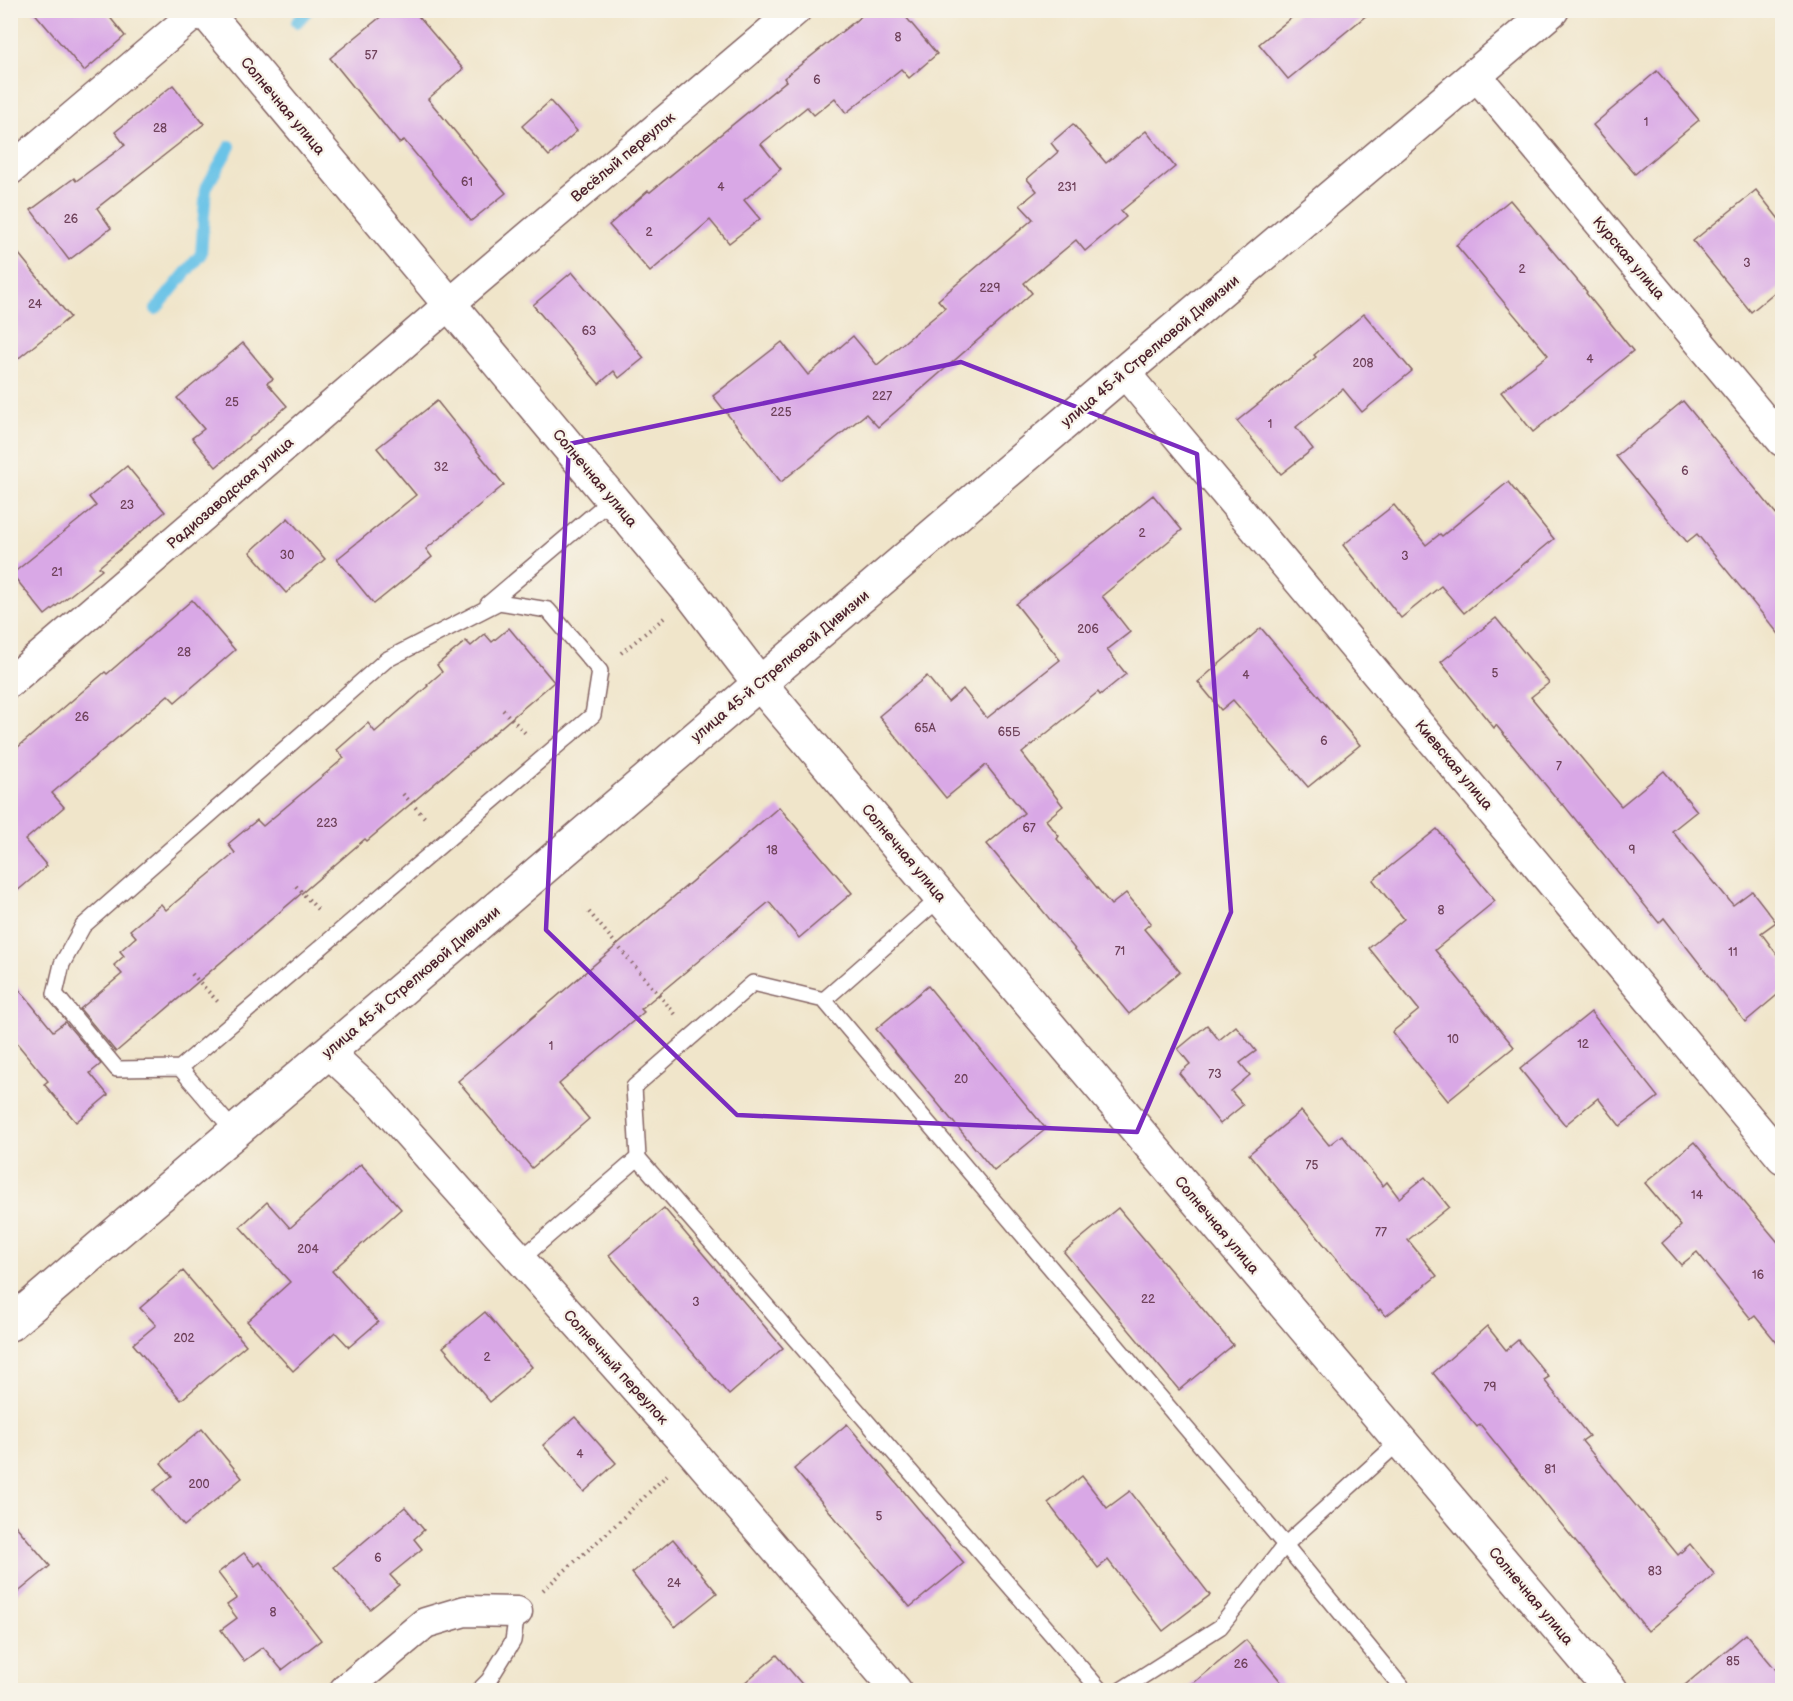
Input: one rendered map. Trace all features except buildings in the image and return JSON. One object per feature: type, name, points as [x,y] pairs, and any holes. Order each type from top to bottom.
[{"type":"main road","name":"Солнечная улица","points":[[204,10],[692,595],[760,684],[1611,1690]]},
{"type":"main road","name":"улица 45-й Стрелковой Дивизии","points":[[10,1324],[1552,10]]},
{"type":"street","points":[[10,170],[199,10]]},
{"type":"street","name":"Весёлый переулок","points":[[449,304],[796,10]]},
{"type":"street","name":"Курская улица","points":[[1476,75],[1782,441]]},
{"type":"street","name":"Радиозаводская улица","points":[[10,682],[449,304]]},
{"type":"street","name":"Киевская улица","points":[[1125,372],[1782,1158]]},
{"type":"street","name":"Солнечный переулок","points":[[328,1052],[373,1094],[692,1452],[896,1690]]},
{"type":"street","points":[[345,1690],[425,1623],[465,1611],[517,1612]]},
{"type":"lane","points":[[473,617],[612,500]]},
{"type":"lane","points":[[499,602],[548,610],[600,671],[593,715],[180,1068],[117,1069],[55,994],[62,964],[82,926],[386,660],[499,602]]},
{"type":"lane","points":[[824,1000],[941,897]]},
{"type":"lane","points":[[1100,1690],[638,1158],[634,1087],[753,983],[824,1000],[1285,1545],[1404,1690]]},
{"type":"lane","points":[[180,1068],[234,1131]]},
{"type":"lane","points":[[520,1260],[638,1158]]},
{"type":"lane","points":[[1122,1690],[1220,1627],[1285,1545],[1400,1441]]},
{"type":"lane","points":[[479,1690],[489,1680],[513,1641],[517,1612]]},
{"type":"path","points":[[600,671],[692,595]]},
{"type":"path","points":[[404,794],[447,840]]},
{"type":"path","points":[[296,886],[339,932]]},
{"type":"path","points":[[589,912],[694,1036]]},
{"type":"path","points":[[192,974],[236,1020]]},
{"type":"path","points":[[517,1612],[606,1534],[692,1452]]},
{"type":"highlighted area","points":[[961,362],[1197,454],[1231,912],[1137,1132],[737,1115],[546,930],[569,444]]},
{"type":"waterway","points":[[297,22],[308,10]]},
{"type":"waterway","points":[[156,309],[201,254],[206,188],[230,146]]}]
